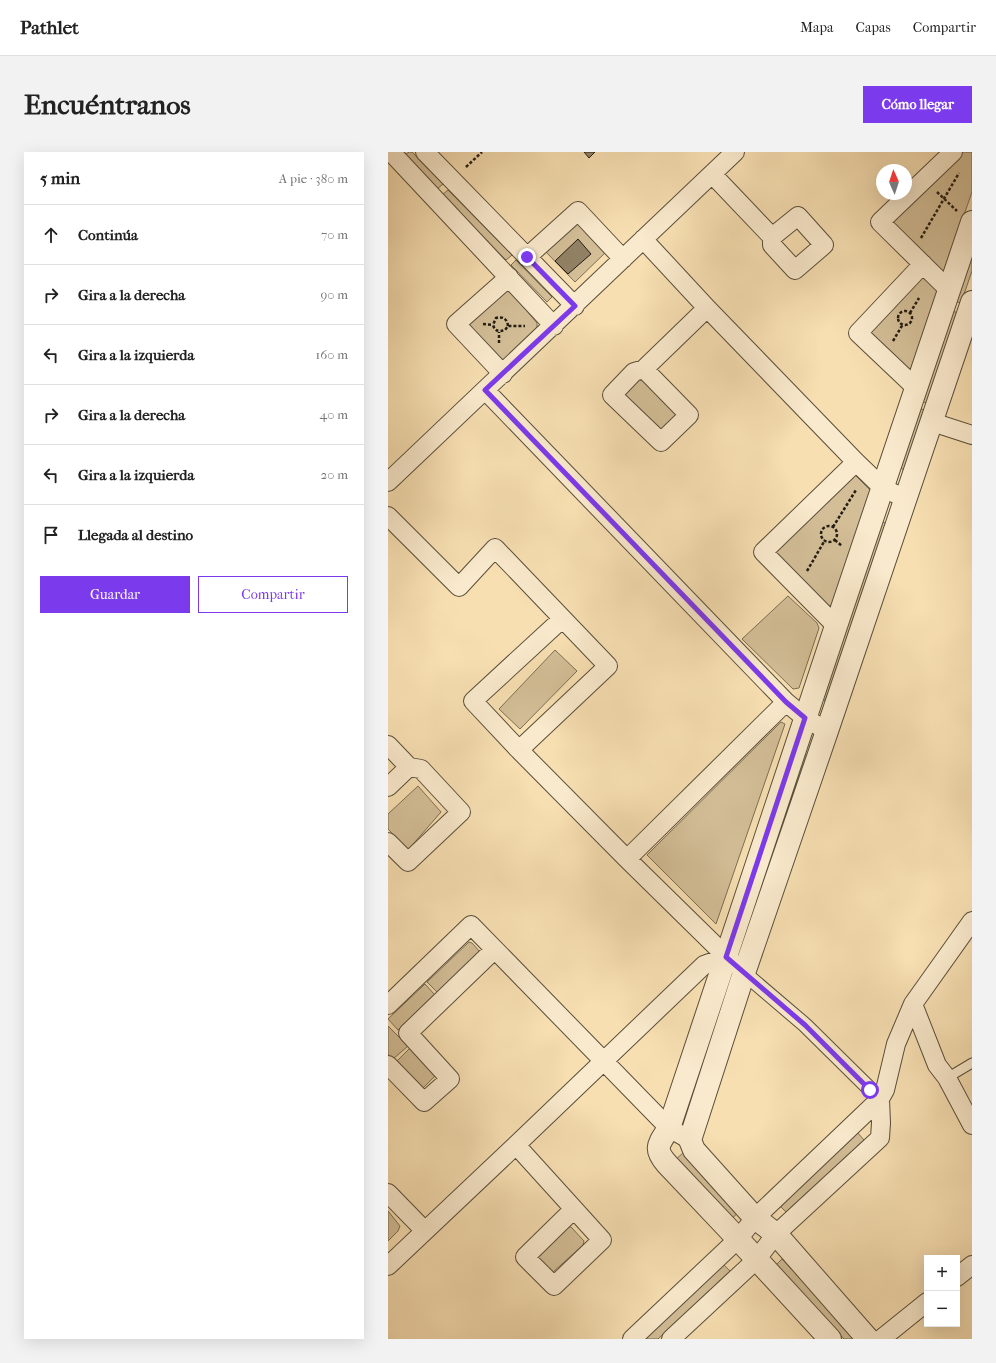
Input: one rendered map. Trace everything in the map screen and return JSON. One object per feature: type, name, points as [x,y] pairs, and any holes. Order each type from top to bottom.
[{"type":"street","points":[[391,152],[554,326]]},
{"type":"street","points":[[425,152],[575,306]]},
{"type":"street","points":[[390,476],[503,374],[735,152]]},
{"type":"street","points":[[949,290],[880,222],[953,152]]},
{"type":"street","points":[[712,174],[772,237]]},
{"type":"street","points":[[527,257],[578,211],[623,259]]},
{"type":"street","points":[[830,1339],[659,1155],[658,1146],[669,1128],[949,290],[967,219]]},
{"type":"street","points":[[643,239],[707,308],[856,462],[883,488],[906,499]]},
{"type":"street","points":[[916,388],[858,333],[923,264]]},
{"type":"street","points":[[503,374],[456,324],[509,277]]},
{"type":"street","points":[[690,1140],[744,973],[972,302]]},
{"type":"street","points":[[644,369],[707,308]]},
{"type":"street","points":[[485,390],[786,702],[805,718],[827,730]]},
{"type":"street","points":[[932,422],[972,435]]},
{"type":"street","points":[[836,626],[763,552],[856,462]]},
{"type":"street","points":[[388,516],[459,587],[495,548],[608,666],[519,750]]},
{"type":"street","points":[[562,619],[473,700],[519,750],[726,957],[805,1025],[880,1099],[880,1138],[776,1234],[756,1260],[671,1339]]},
{"type":"street","points":[[627,859],[786,702]]},
{"type":"street","points":[[388,745],[409,767],[421,769],[461,812],[408,862],[388,842]]},
{"type":"street","points":[[388,787],[409,767]]},
{"type":"street","points":[[632,1339],[738,1240],[755,1218],[880,1099],[885,1090],[896,1044],[913,1004],[972,921]]},
{"type":"street","points":[[388,1005],[471,925],[669,1128],[690,1140],[694,1150],[755,1218],[776,1234],[868,1339]]},
{"type":"street","points":[[388,1065],[424,1102],[450,1078],[408,1033],[494,950]]},
{"type":"street","points":[[388,1266],[704,965],[726,957]]},
{"type":"street","points":[[913,1004],[937,1065],[947,1078],[972,1125]]},
{"type":"street","points":[[516,1145],[574,1209]]},
{"type":"street","points":[[388,1193],[425,1231]]},
{"type":"street","points":[[960,1275],[972,1265]]},
{"type":"street","points":[[881,1339],[924,1304]]},
{"type":"lane","points":[[947,1078],[972,1063]]},
{"type":"path","points":[[463,170],[482,152]]},
{"type":"path","points":[[919,242],[960,172]]},
{"type":"path","points":[[934,189],[967,219]]},
{"type":"path","points":[[906,311],[910,313],[912,321],[906,325],[903,324],[899,321],[899,316],[901,312],[906,311]]},
{"type":"path","points":[[508,326],[504,318],[500,317],[496,318],[493,325],[499,332],[508,326],[527,326]]},
{"type":"path","points":[[891,344],[903,324]]},
{"type":"path","points":[[833,527],[860,483]]},
{"type":"path","points":[[830,526],[833,527],[838,532],[835,540],[831,542],[822,538],[821,533],[823,529],[830,526]]},
{"type":"path","points":[[805,573],[825,540]]},
{"type":"shaded area","points":[[412,152],[443,184],[437,189],[405,155]]},
{"type":"shaded area","points":[[960,152],[972,152],[972,192],[944,272],[937,273],[890,220]]},
{"type":"shaded area","points":[[448,190],[512,255],[506,260],[442,195]]},
{"type":"shaded area","points":[[576,221],[606,252],[575,282],[545,251]]},
{"type":"shaded area","points":[[972,248],[972,271],[961,303],[954,301]]},
{"type":"shaded area","points":[[516,260],[552,297],[547,302],[511,265]]},
{"type":"shaded area","points":[[923,278],[938,289],[915,368],[904,371],[866,335],[914,280]]},
{"type":"shaded area","points":[[509,290],[537,323],[537,328],[504,361],[499,361],[466,322],[501,291]]},
{"type":"shaded area","points":[[950,310],[958,313],[927,403],[920,401]]},
{"type":"shaded area","points":[[638,376],[681,413],[663,435],[620,394]]},
{"type":"shaded area","points":[[917,408],[925,410],[905,471],[898,466]]},
{"type":"shaded area","points":[[852,472],[872,492],[833,605],[824,607],[773,555]]},
{"type":"shaded area","points":[[879,520],[887,524],[826,702],[821,696]]},
{"type":"shaded area","points":[[788,596],[817,623],[819,628],[799,688],[793,689],[742,639]]},
{"type":"shaded area","points":[[555,650],[577,671],[520,729],[499,709]]},
{"type":"shaded area","points":[[781,722],[785,724],[716,924],[647,855]]},
{"type":"shaded area","points":[[802,750],[807,756],[747,936],[742,933]]},
{"type":"shaded area","points":[[418,786],[441,812],[408,850],[388,829],[388,814]]},
{"type":"shaded area","points":[[469,942],[472,943],[480,952],[438,993],[427,982]]},
{"type":"shaded area","points":[[425,984],[435,995],[398,1030],[388,1019]]},
{"type":"shaded area","points":[[725,988],[730,989],[692,1107],[687,1106]]},
{"type":"shaded area","points":[[388,1026],[408,1046],[393,1059],[388,1054]]},
{"type":"shaded area","points":[[410,1048],[436,1075],[422,1089],[396,1062]]},
{"type":"shaded area","points":[[857,1132],[864,1140],[786,1212],[778,1204]]},
{"type":"shaded area","points":[[683,1153],[739,1212],[730,1220],[675,1160]]},
{"type":"shaded area","points":[[388,1211],[400,1226],[398,1231],[388,1241]]},
{"type":"shaded area","points":[[566,1227],[571,1227],[584,1241],[583,1245],[552,1273],[536,1257]]},
{"type":"shaded area","points":[[782,1259],[856,1339],[844,1339],[776,1265]]},
{"type":"shaded area","points":[[722,1263],[730,1271],[658,1339],[642,1339]]},
{"type":"building","points":[[584,152],[595,152],[589,158]]},
{"type":"building","points":[[578,239],[591,254],[568,274],[555,261]]},
{"type":"route","points":[[527,257],[575,306],[485,390],[786,702],[805,718],[726,957],[805,1025],[870,1090]]}]
